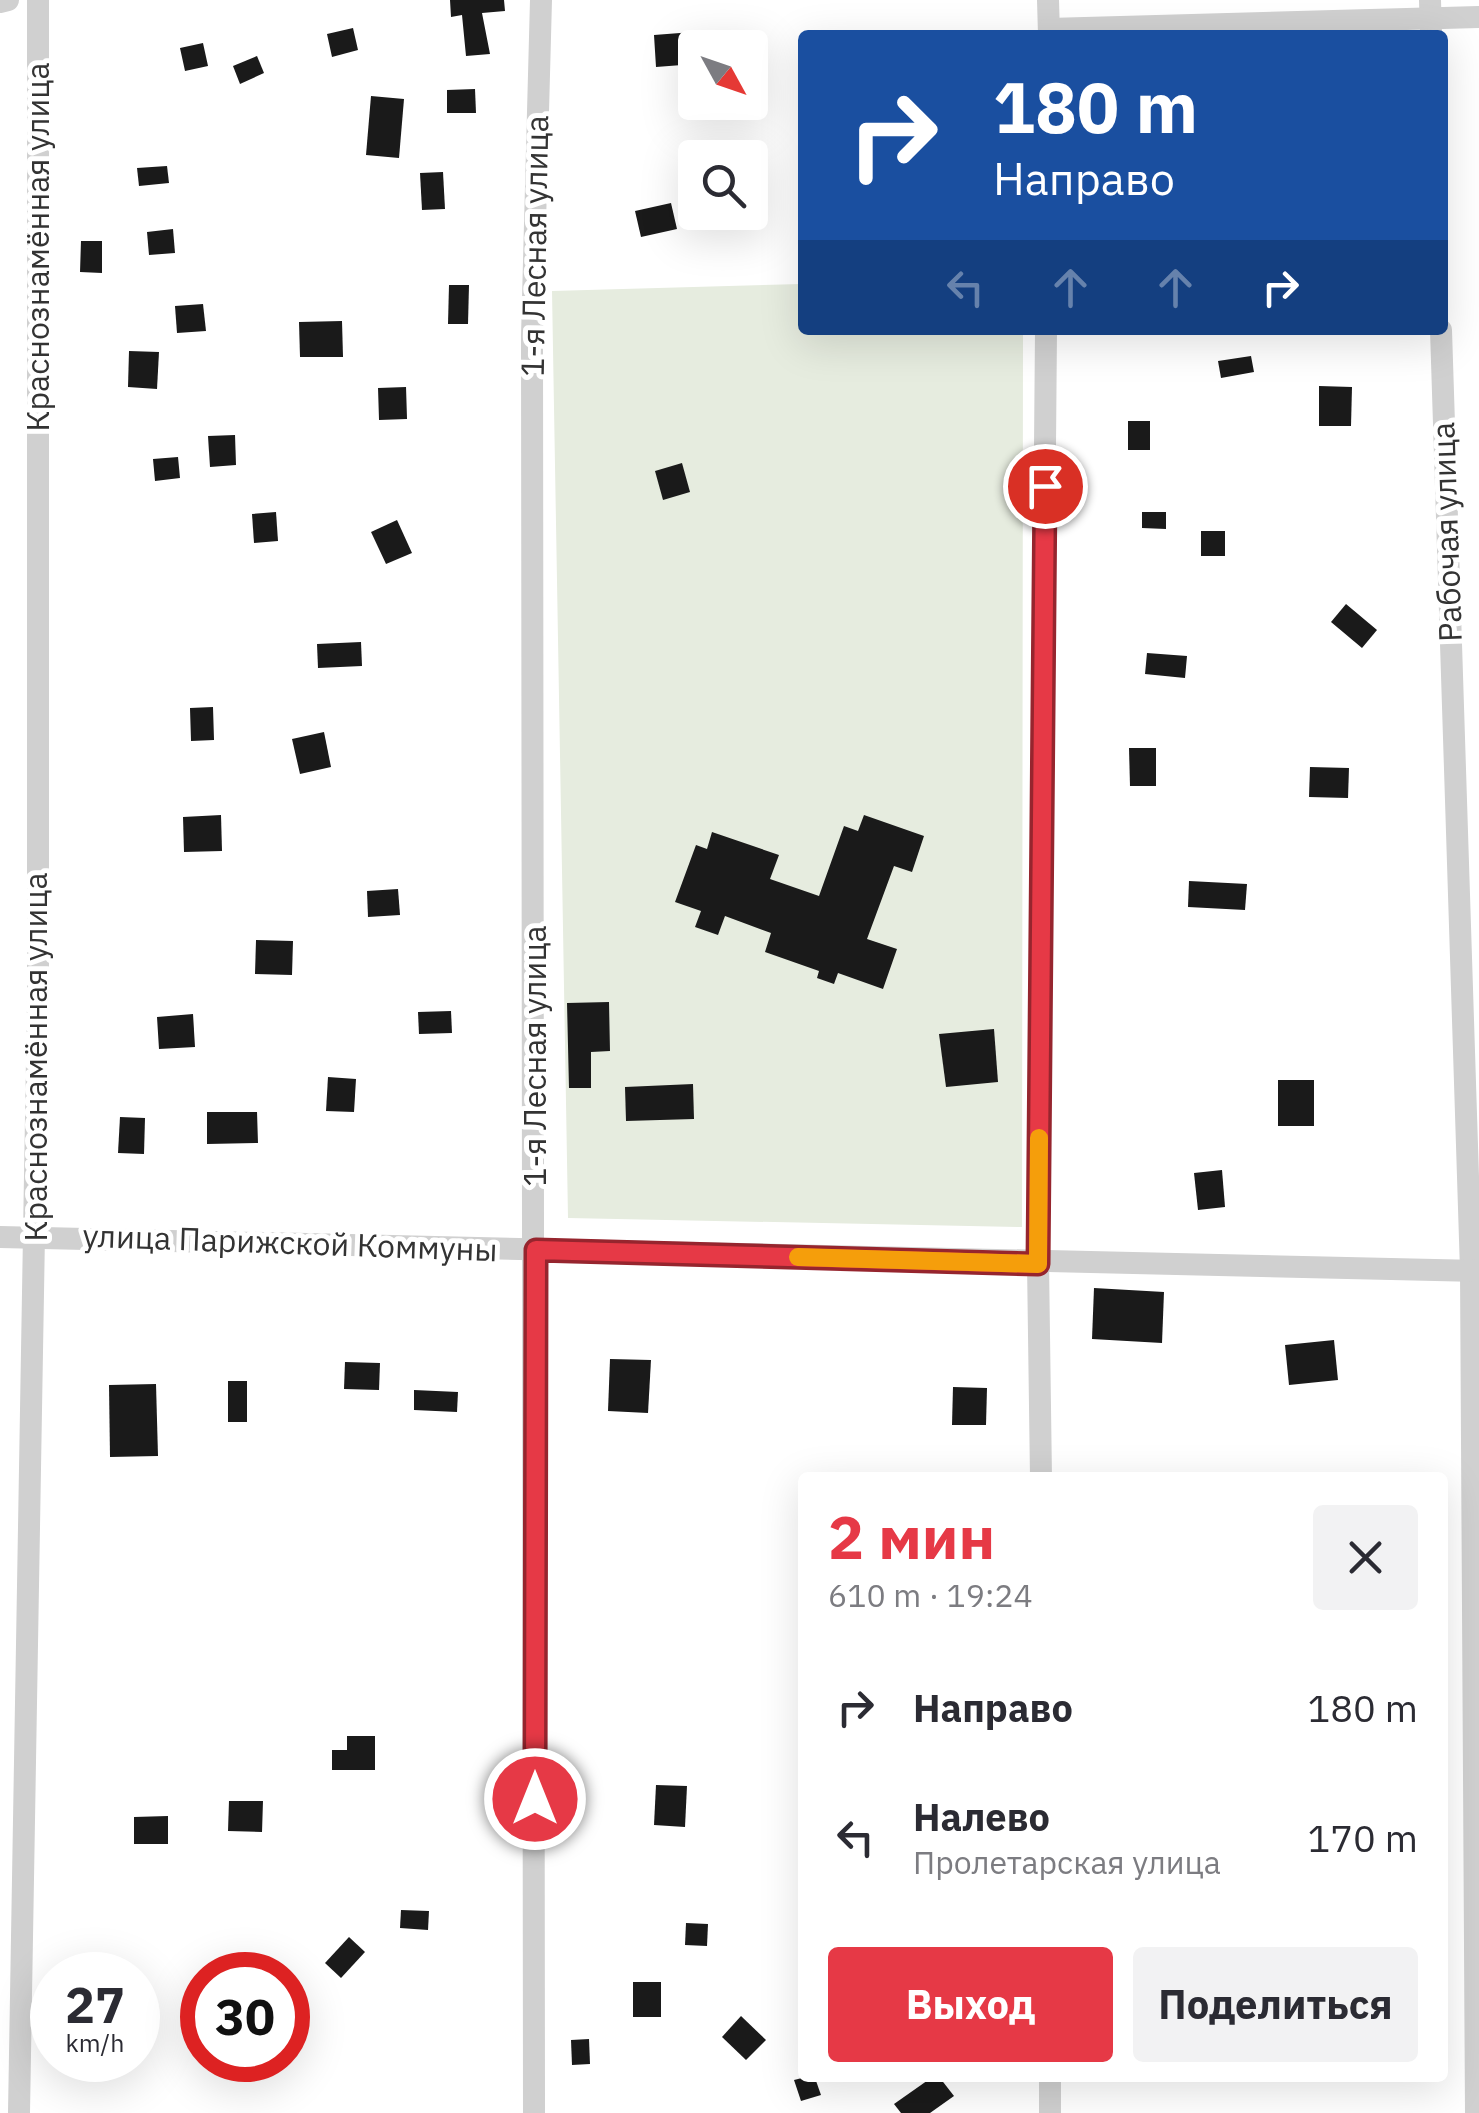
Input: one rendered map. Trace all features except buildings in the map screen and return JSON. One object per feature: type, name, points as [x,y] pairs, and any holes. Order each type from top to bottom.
[{"type":"street","points":[[0,2],[8,0]]},
{"type":"street","name":"Краснознамённая улица","points":[[19,2113],[35,1236],[38,0]]},
{"type":"street","name":"1-я Лесная улица","points":[[534,2113],[532,336],[541,0]]},
{"type":"street","points":[[1048,0],[1049,30]]},
{"type":"street","points":[[1104,30],[1479,18]]},
{"type":"street","points":[[1041,1472],[1038,1264],[1046,335]]},
{"type":"street","name":"Рабочая улица","points":[[1440,335],[1475,1271],[1476,2113]]},
{"type":"street","name":"улица Парижской Коммуны","points":[[0,1237],[1038,1264],[1475,1271]]},
{"type":"street","points":[[1050,2082],[1050,2113]]},
{"type":"shaded area","points":[[798,284],[798,335],[1023,335],[1022,1227],[568,1218],[552,291]]},
{"type":"slow traffic","points":[[798,1257],[1038,1264],[1039,1138]]},
{"type":"route","points":[[535,1799],[536,1250],[1038,1264],[1045,486]]}]
